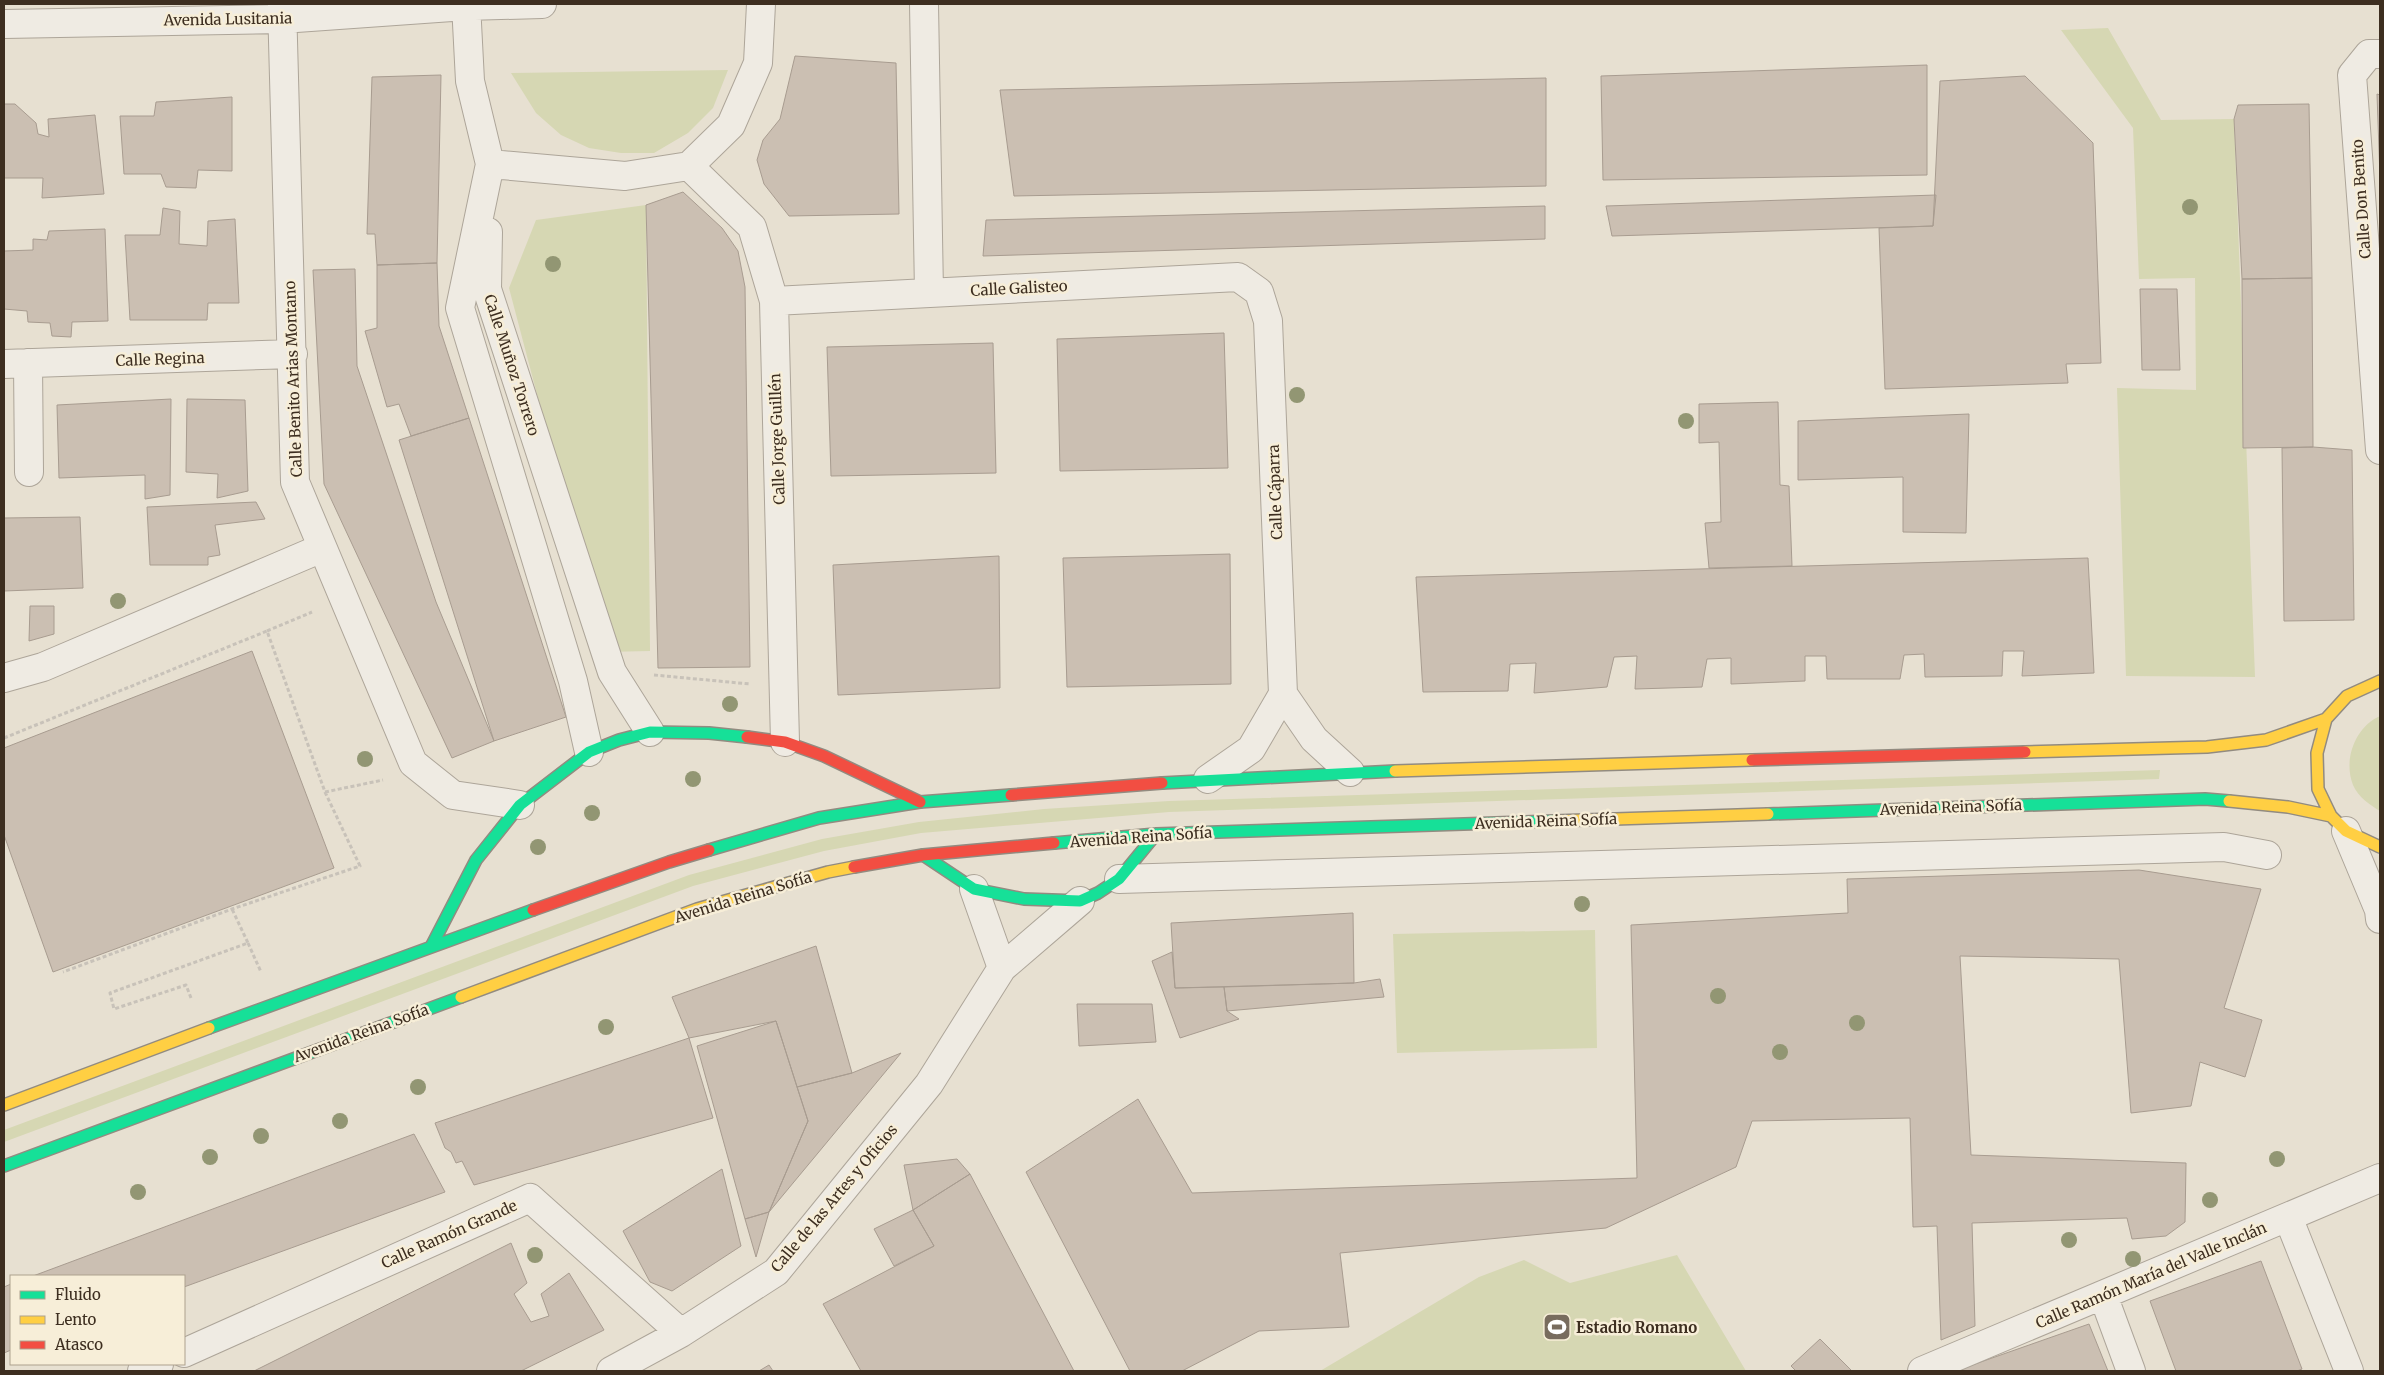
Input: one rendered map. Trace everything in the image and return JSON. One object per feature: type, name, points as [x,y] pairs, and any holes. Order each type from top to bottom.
[{"type":"highway","points":[[2338,824],[2318,789],[2316,753],[2326,719],[2347,696],[2380,681]]},
{"type":"highway","points":[[4,1105],[432,945],[678,859],[820,818],[920,802],[1208,779],[1350,772],[2207,747],[2266,740],[2326,719]]},
{"type":"highway","points":[[432,945],[476,860],[520,805],[589,752],[619,740],[650,732],[709,733],[785,742],[824,756],[920,802]]},
{"type":"highway","name":"Avenida Reina Sofía","points":[[4,1166],[697,909],[828,872],[923,855],[1156,834],[2205,799],[2288,806],[2338,824],[2380,847]]},
{"type":"highway","points":[[923,855],[974,889],[1024,899],[1080,901],[1098,893],[1119,879],[1156,834]]},
{"type":"street","name":"Avenida Lusitania","points":[[4,24],[282,11],[542,4]]},
{"type":"street","points":[[466,5],[470,81],[490,164],[625,176],[689,166],[731,125],[758,63],[761,4]]},
{"type":"street","points":[[924,4],[929,293]]},
{"type":"street","name":"Calle Benito Arias Montano","points":[[282,11],[293,354],[295,482],[413,763],[453,795],[520,805]]},
{"type":"street","name":"Calle Don Benito","points":[[2380,54],[2369,54],[2352,75],[2380,450]]},
{"type":"street","name":"Calle Muñoz Torrero","points":[[490,164],[487,289],[612,672],[650,732]]},
{"type":"street","name":"Calle Muñoz Torrero","points":[[490,164],[460,308],[573,681],[589,752]]},
{"type":"street","name":"Calle Jorge Guillén","points":[[689,166],[752,227],[774,301],[785,742]]},
{"type":"street","name":"Calle Galisteo","points":[[774,301],[1238,277],[1259,292]]},
{"type":"street","name":"Calle Cáparra","points":[[1259,292],[1268,320],[1283,694]]},
{"type":"street","name":"Calle Regina","points":[[29,472],[16,364],[293,354]]},
{"type":"street","points":[[4,678],[43,667],[322,548]]},
{"type":"street","points":[[1208,779],[1251,749],[1283,694],[1314,739],[1350,772]]},
{"type":"street","points":[[2338,824],[2379,910],[2380,919]]},
{"type":"street","points":[[1119,879],[2224,847],[2267,855]]},
{"type":"street","points":[[974,889],[1002,968]]},
{"type":"street","name":"Calle de las Artes y Oficios","points":[[611,1371],[681,1333],[776,1272],[929,1084],[1002,968],[1080,901]]},
{"type":"street","name":"Calle Ramón María del Valle Inclán","points":[[1922,1371],[2380,1178]]},
{"type":"street","name":"Calle Ramón Grande","points":[[185,1353],[530,1198],[681,1333]]},
{"type":"street","points":[[2288,1217],[2349,1371]]},
{"type":"street","points":[[2103,1295],[2131,1371]]},
{"type":"street","points":[[142,1371],[157,1365]]},
{"type":"path","points":[[4,738],[308,614]]},
{"type":"path","points":[[63,972],[232,909],[360,866],[324,792],[266,631]]},
{"type":"path","points":[[612,672],[784,686]]},
{"type":"path","points":[[324,792],[423,771]]},
{"type":"path","points":[[202,1030],[186,985],[114,1009],[110,993],[248,943],[232,909]]},
{"type":"green space","points":[[2108,28],[2161,120],[2234,119],[2255,677],[2126,676],[2117,388],[2196,390],[2195,278],[2139,279],[2133,128],[2061,30]]},
{"type":"green space","points":[[728,70],[713,108],[688,133],[654,153],[621,153],[589,148],[561,135],[536,113],[511,73]]},
{"type":"green space","points":[[646,205],[650,651],[605,652],[509,288],[536,220]]},
{"type":"green space","points":[[2380,716],[2380,811],[2365,800],[2355,789],[2349,765],[2353,745],[2358,736],[2371,721]]},
{"type":"green space","points":[[2160,770],[2159,779],[1169,812],[921,833],[824,851],[693,886],[4,1142],[4,1130],[689,875],[822,839],[919,822],[1044,809],[1169,801]]},
{"type":"green space","points":[[1595,930],[1597,1048],[1397,1053],[1393,934]]},
{"type":"green space","name":"Estadio Romano","points":[[1677,1255],[1746,1371],[1320,1371],[1479,1277],[1524,1260],[1570,1283]]},
{"type":"building","points":[[795,56],[896,63],[899,214],[789,216],[764,184],[757,160],[763,140],[780,119]]},
{"type":"building","points":[[1927,65],[1927,175],[1603,180],[1601,76]]},
{"type":"building","points":[[441,75],[437,263],[377,265],[375,234],[367,234],[372,77]]},
{"type":"building","points":[[2025,76],[2093,143],[2101,363],[2066,364],[2068,383],[1885,389],[1879,228],[1933,226],[1940,81]]},
{"type":"building","points":[[1546,78],[1546,186],[1014,196],[1000,90]]},
{"type":"building","points":[[2377,94],[2380,95],[2380,178]]},
{"type":"building","points":[[232,97],[232,171],[198,170],[196,188],[166,187],[161,174],[124,174],[120,116],[154,116],[156,102]]},
{"type":"building","points":[[4,104],[15,104],[36,123],[38,134],[49,137],[48,119],[95,115],[104,194],[42,198],[43,178],[4,178]]},
{"type":"building","points":[[2309,104],[2312,278],[2242,279],[2234,119],[2238,105]]},
{"type":"building","points":[[683,192],[722,228],[738,251],[745,287],[750,667],[658,668],[646,205]]},
{"type":"building","points":[[1936,195],[1933,226],[1612,236],[1606,206]]},
{"type":"building","points":[[1545,206],[1545,239],[983,256],[986,220]]},
{"type":"building","points":[[163,208],[180,211],[179,244],[207,246],[208,221],[235,219],[239,303],[208,303],[207,320],[130,320],[125,235],[160,235]]},
{"type":"building","points":[[105,229],[108,321],[72,322],[71,337],[52,336],[50,323],[28,322],[27,311],[4,309],[4,251],[33,250],[33,239],[47,240],[49,231]]},
{"type":"building","points":[[437,263],[439,326],[469,418],[411,436],[399,404],[387,407],[365,331],[377,328],[377,265]]},
{"type":"building","points":[[355,269],[357,366],[436,602],[494,741],[452,758],[324,484],[313,270]]},
{"type":"building","points":[[2312,278],[2313,447],[2243,448],[2242,279]]},
{"type":"building","points":[[2140,289],[2177,289],[2180,370],[2142,370]]},
{"type":"building","points":[[1224,333],[1228,468],[1060,471],[1057,339]]},
{"type":"building","points":[[993,343],[996,473],[831,476],[827,347]]},
{"type":"building","points":[[171,399],[170,495],[145,499],[145,475],[59,478],[57,405]]},
{"type":"building","points":[[187,399],[245,400],[248,491],[217,498],[218,474],[186,472]]},
{"type":"building","points":[[1778,402],[1780,485],[1789,486],[1792,566],[1709,568],[1705,523],[1721,522],[1719,442],[1699,443],[1699,404]]},
{"type":"building","points":[[1969,414],[1966,533],[1903,532],[1903,477],[1798,480],[1798,421]]},
{"type":"building","points":[[469,418],[566,717],[494,741],[399,440]]},
{"type":"building","points":[[2313,447],[2352,450],[2354,620],[2284,621],[2282,448]]},
{"type":"building","points":[[256,502],[265,519],[215,525],[220,555],[208,557],[208,565],[150,565],[147,507]]},
{"type":"building","points":[[80,517],[83,588],[4,591],[4,518]]},
{"type":"building","points":[[1230,554],[1231,684],[1067,687],[1063,558]]},
{"type":"building","points":[[999,556],[1000,688],[838,695],[833,565]]},
{"type":"building","points":[[2088,558],[2094,673],[2022,676],[2024,651],[2003,651],[2002,676],[1925,677],[1924,654],[1904,655],[1900,679],[1827,679],[1826,656],[1805,656],[1805,681],[1731,684],[1731,658],[1707,659],[1702,687],[1635,689],[1637,656],[1614,657],[1607,687],[1534,693],[1536,663],[1510,664],[1508,691],[1423,692],[1416,577]]},
{"type":"building","points":[[30,606],[54,606],[54,634],[29,641]]},
{"type":"building","points":[[252,651],[334,868],[53,972],[4,835],[4,748]]},
{"type":"building","points":[[2139,870],[2261,889],[2224,1008],[2262,1020],[2245,1077],[2200,1062],[2191,1106],[2131,1113],[2119,959],[1960,956],[1971,1155],[2186,1163],[2185,1222],[2166,1236],[2132,1239],[2127,1218],[1972,1223],[1975,1326],[1941,1340],[1937,1226],[1913,1227],[1910,1118],[1752,1121],[1736,1167],[1606,1228],[1340,1253],[1349,1327],[1259,1331],[1182,1371],[1130,1371],[1026,1172],[1138,1099],[1192,1193],[1637,1178],[1631,925],[1848,913],[1847,879]]},
{"type":"building","points":[[1353,913],[1354,983],[1175,988],[1171,923]]},
{"type":"building","points":[[816,946],[852,1073],[797,1087],[776,1021],[689,1038],[672,997]]},
{"type":"building","points":[[1172,952],[1175,988],[1224,987],[1227,1011],[1239,1019],[1180,1038],[1152,961]]},
{"type":"building","points":[[1380,979],[1384,997],[1227,1011],[1224,987],[1354,983]]},
{"type":"building","points":[[1077,1004],[1152,1004],[1156,1042],[1079,1046]]},
{"type":"building","points":[[776,1021],[808,1121],[769,1212],[745,1219],[697,1046]]},
{"type":"building","points":[[689,1038],[713,1118],[474,1185],[462,1161],[456,1163],[451,1152],[445,1148],[435,1123]]},
{"type":"building","points":[[901,1053],[769,1212],[808,1121],[797,1087],[852,1073]]},
{"type":"building","points":[[414,1134],[445,1192],[185,1287],[185,1275],[36,1275]]},
{"type":"building","points":[[957,1159],[970,1174],[913,1210],[904,1165]]},
{"type":"building","points":[[722,1169],[741,1246],[672,1291],[650,1282],[623,1231]]},
{"type":"building","points":[[970,1174],[1074,1371],[861,1371],[823,1304],[934,1246],[913,1210]]},
{"type":"building","points":[[913,1210],[934,1246],[894,1266],[874,1229]]},
{"type":"building","points":[[769,1212],[756,1257],[745,1219]]},
{"type":"building","points":[[511,1243],[527,1283],[514,1294],[531,1322],[549,1316],[541,1294],[569,1273],[604,1330],[521,1371],[254,1371]]},
{"type":"building","points":[[2261,1261],[2302,1369],[2297,1371],[2176,1371],[2150,1301]]},
{"type":"building","points":[[10,1284],[10,1350],[4,1353],[4,1287]]},
{"type":"building","points":[[2089,1324],[2108,1371],[1955,1371]]},
{"type":"building","points":[[1820,1339],[1852,1371],[1796,1371],[1791,1366]]},
{"type":"building","points":[[769,1365],[773,1371],[759,1371]]},
{"type":"traffic: fast","points":[[432,945],[476,860],[520,805],[589,752],[619,740],[650,732],[709,733],[747,737]]},
{"type":"traffic: fast","points":[[1162,783],[1395,771]]},
{"type":"traffic: fast","points":[[709,850],[819,818],[920,802],[1011,795]]},
{"type":"traffic: fast","points":[[1768,814],[2205,799],[2229,801]]},
{"type":"traffic: fast","points":[[1054,843],[1156,834],[1554,821]]},
{"type":"traffic: fast","points":[[923,855],[974,889],[1024,899],[1080,901],[1098,893],[1119,879],[1156,834]]},
{"type":"traffic: fast","points":[[209,1028],[533,910]]},
{"type":"traffic: fast","points":[[4,1166],[461,997]]},
{"type":"traffic: slow","points":[[2380,681],[2347,696],[2326,719],[2317,753],[2318,789],[2331,816],[2346,831],[2380,847]]},
{"type":"traffic: slow","points":[[2025,752],[2207,747],[2266,740],[2326,719]]},
{"type":"traffic: slow","points":[[1395,771],[1752,760]]},
{"type":"traffic: slow","points":[[2229,801],[2288,807],[2331,816]]},
{"type":"traffic: slow","points":[[1554,821],[1768,814]]},
{"type":"traffic: slow","points":[[461,997],[697,909],[828,872],[854,867]]},
{"type":"traffic: slow","points":[[4,1105],[209,1028]]},
{"type":"traffic: jam","points":[[747,737],[785,742],[824,756],[920,802]]},
{"type":"traffic: jam","points":[[1752,760],[2025,752]]},
{"type":"traffic: jam","points":[[1011,795],[1162,783]]},
{"type":"traffic: jam","points":[[854,867],[923,855],[1054,843]]},
{"type":"traffic: jam","points":[[533,910],[669,862],[709,850]]},
{"type":"place","name":"Estadio Romano","points":[[1557,1327]]}]
